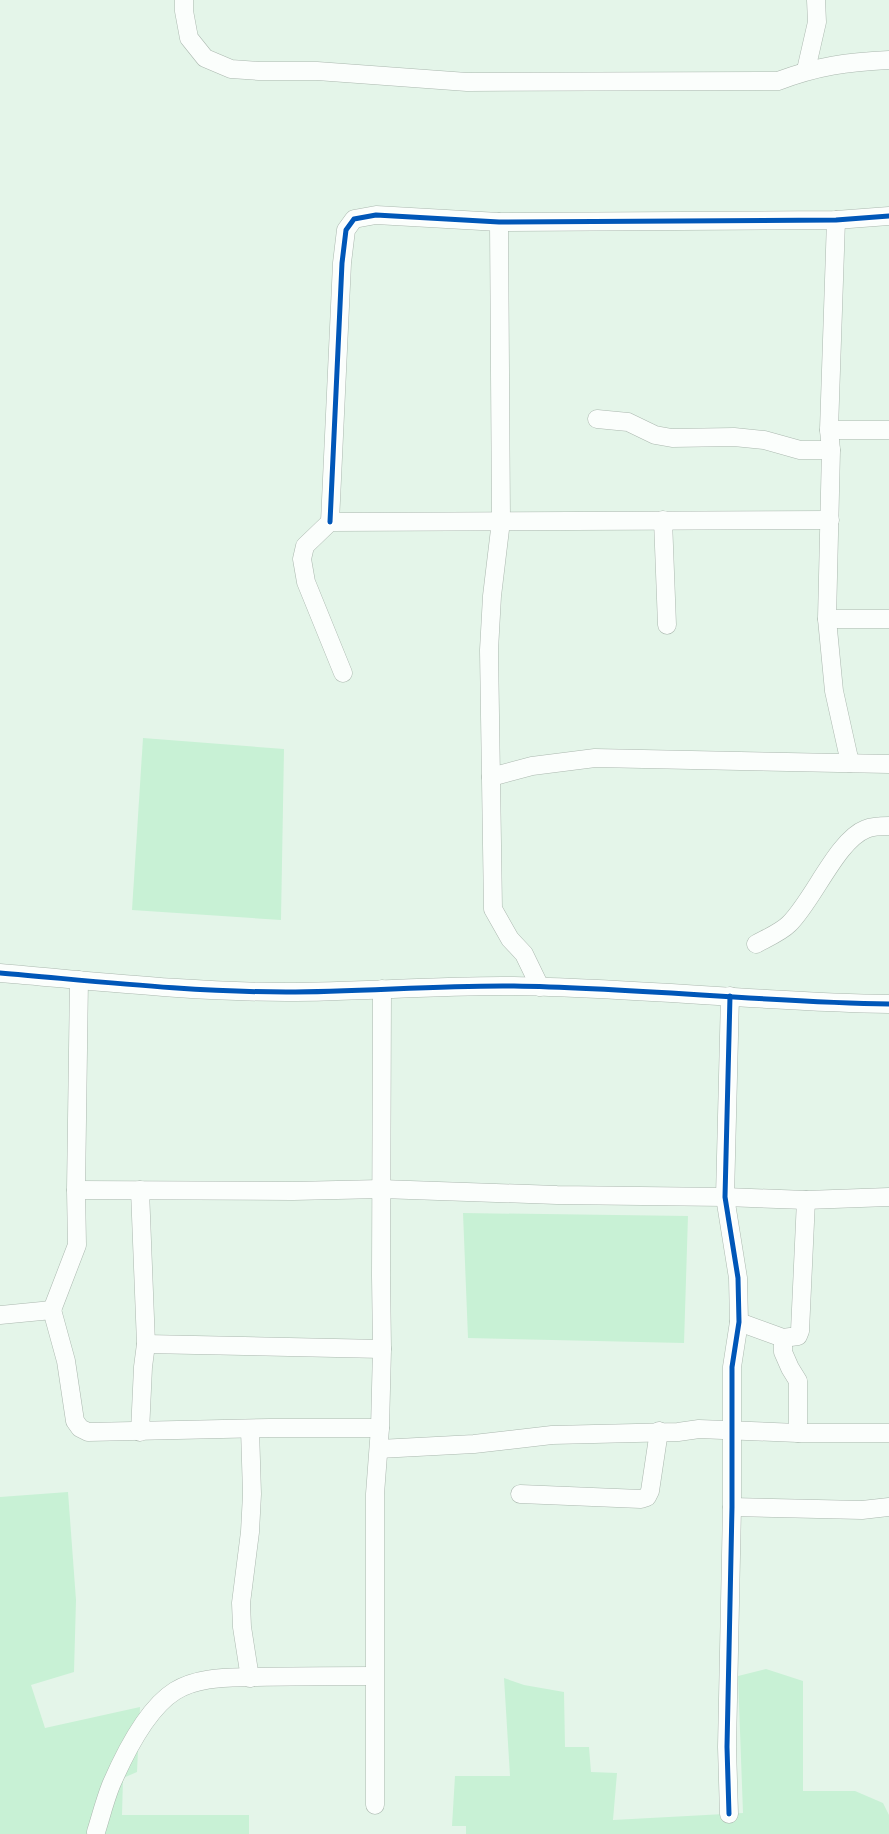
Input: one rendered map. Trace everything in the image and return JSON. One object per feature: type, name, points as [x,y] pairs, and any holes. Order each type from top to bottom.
[{"type":"street","points":[[184,0],[189,38],[205,58],[231,68],[259,71],[317,70],[467,82],[778,81],[806,70],[846,62],[889,60]]},
{"type":"street","points":[[806,70],[817,22],[816,0]]},
{"type":"street","points":[[330,522],[342,264],[346,230],[354,219],[376,215],[499,222],[836,220],[889,216]]},
{"type":"street","points":[[836,220],[829,430],[831,450],[827,619],[834,692],[850,763]]},
{"type":"street","points":[[499,222],[501,521],[492,596],[489,650],[494,909],[510,939],[524,954],[540,987]]},
{"type":"street","points":[[597,419],[628,422],[655,435],[672,438],[734,437],[764,440],[800,450],[831,450]]},
{"type":"street","points":[[829,430],[889,430]]},
{"type":"street","points":[[663,520],[667,625]]},
{"type":"street","points":[[343,673],[306,582],[302,559],[305,546],[330,522],[830,520]]},
{"type":"street","points":[[827,619],[889,619]]},
{"type":"street","points":[[491,777],[532,766],[595,758],[889,764]]},
{"type":"street","points":[[756,944],[789,924],[816,889],[834,859],[854,836],[866,828],[889,826]]},
{"type":"street","points":[[0,973],[220,990],[286,992],[447,986],[540,987],[889,1004]]},
{"type":"street","points":[[79,980],[77,1245],[52,1310],[66,1361],[76,1421],[80,1428],[88,1432],[380,1428]]},
{"type":"street","points":[[375,1805],[375,1494],[379,1449],[382,1349],[382,989]]},
{"type":"street","points":[[728,1814],[727,1747],[732,1507],[732,1367],[739,1322],[738,1278],[725,1196],[730,996]]},
{"type":"street","points":[[76,1190],[293,1191],[382,1189],[557,1195],[725,1196],[806,1200],[889,1197]]},
{"type":"street","points":[[140,1190],[146,1344],[140,1432]]},
{"type":"street","points":[[739,1322],[782,1338],[798,1336],[800,1331],[806,1200]]},
{"type":"street","points":[[0,1315],[52,1310]]},
{"type":"street","points":[[782,1338],[783,1352],[798,1381],[798,1433]]},
{"type":"street","points":[[146,1344],[382,1349]]},
{"type":"street","points":[[250,1429],[252,1494],[250,1532],[241,1603],[242,1627],[250,1678]]},
{"type":"street","points":[[379,1449],[474,1444],[552,1435],[659,1431],[733,1429],[798,1433],[889,1433]]},
{"type":"street","points":[[520,1494],[646,1497],[650,1491],[659,1431]]},
{"type":"street","points":[[732,1507],[862,1510],[889,1507]]},
{"type":"street","points":[[96,1832],[110,1786],[131,1743],[160,1703],[174,1691],[192,1683],[215,1679],[374,1676]]},
{"type":"green space","points":[[143,738],[284,749],[281,920],[132,910]]},
{"type":"green space","points":[[463,1213],[688,1216],[684,1343],[468,1338]]},
{"type":"green space","points":[[68,1492],[76,1600],[74,1672],[31,1685],[45,1728],[140,1707],[137,1772],[123,1778],[122,1815],[249,1815],[249,1834],[0,1834],[0,1497]]},
{"type":"green space","points":[[766,1669],[803,1681],[803,1791],[855,1791],[883,1803],[889,1815],[889,1834],[466,1834],[466,1826],[452,1826],[455,1776],[510,1776],[504,1678],[524,1685],[564,1692],[565,1747],[589,1747],[591,1772],[617,1773],[613,1820],[743,1813],[738,1676]]},
{"type":"cycle path","points":[[330,522],[342,263],[346,230],[354,219],[376,215],[499,222],[836,220],[889,216]]},
{"type":"cycle path","points":[[0,973],[143,986],[250,992],[514,986],[608,989],[795,1001],[889,1004]]},
{"type":"cycle path","points":[[729,1814],[727,1747],[732,1507],[732,1367],[739,1322],[738,1278],[725,1197],[730,996]]}]
